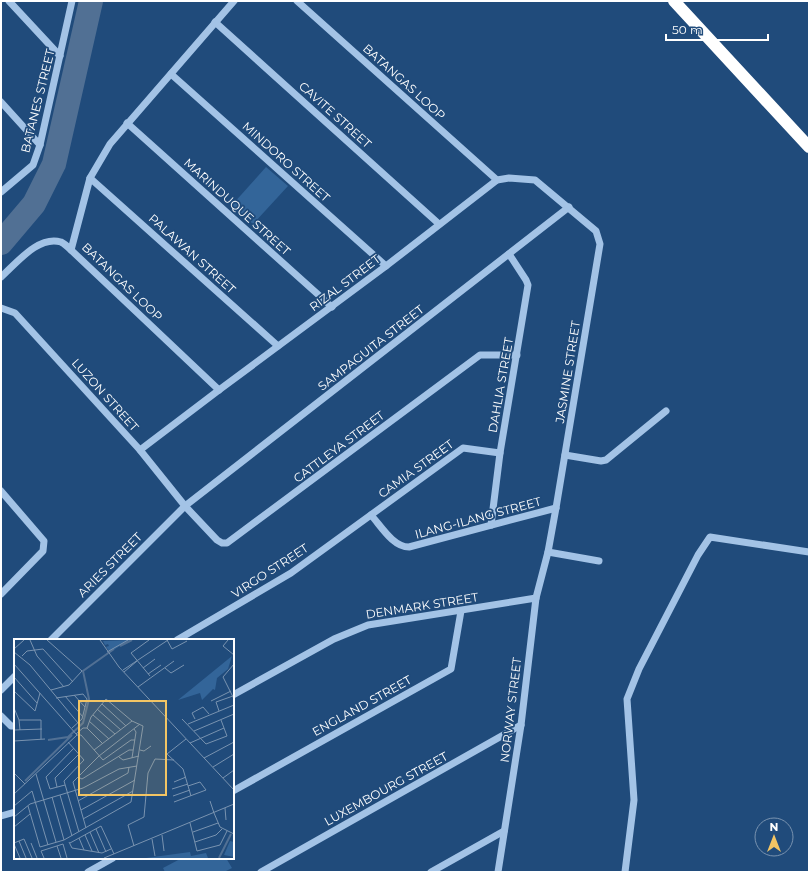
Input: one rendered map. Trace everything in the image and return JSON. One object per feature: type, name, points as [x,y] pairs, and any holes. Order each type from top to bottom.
[{"type":"highway","points":[[674,1],[809,147]]},
{"type":"street","points":[[9,1],[60,56]]},
{"type":"street","name":"BATANES STREET","points":[[1,192],[32,165],[40,145],[72,1]]},
{"type":"street","name":"BATANGAS LOOP","points":[[219,390],[71,250],[90,178],[110,144],[234,1]]},
{"type":"street","name":"BATANGAS LOOP","points":[[297,1],[497,180]]},
{"type":"street","name":"CAVITE STREET","points":[[215,22],[439,224]]},
{"type":"street","name":"MINDORO STREET","points":[[171,74],[386,266]]},
{"type":"street","points":[[1,102],[40,145]]},
{"type":"street","name":"MARINDUQUE STREET","points":[[127,123],[332,307]]},
{"type":"street","name":"PALAWAN STREET","points":[[90,178],[278,346]]},
{"type":"street","points":[[497,180],[509,178],[535,180],[569,207]]},
{"type":"street","name":"RIZAL STREET","points":[[140,450],[332,307],[497,180]]},
{"type":"street","name":"SAMPAGUITA STREET","points":[[185,506],[569,207]]},
{"type":"street","name":"JASMINE STREET","points":[[548,552],[600,244],[596,230],[569,207]]},
{"type":"street","points":[[1,277],[39,244],[51,241],[62,242],[71,250]]},
{"type":"street","name":"DAHLIA STREET","points":[[491,525],[500,453],[518,355],[528,284],[509,254]]},
{"type":"street","name":"LUZON STREET","points":[[1,308],[15,313],[140,450],[185,506]]},
{"type":"street","name":"CATTLEYA STREET","points":[[185,506],[217,540],[222,543],[227,543],[480,355],[518,355]]},
{"type":"street","points":[[565,455],[601,461],[606,460],[666,411]]},
{"type":"street","name":"CAMIA STREET","points":[[371,515],[463,448],[500,453]]},
{"type":"street","points":[[1,491],[44,541],[43,551],[1,594]]},
{"type":"street","name":"ARIES STREET","points":[[52,639],[185,506]]},
{"type":"street","name":"ILANG-ILANG STREET","points":[[371,515],[402,547],[409,547],[556,508]]},
{"type":"street","name":"VIRGO STREET","points":[[179,639],[291,573],[371,515]]},
{"type":"street","points":[[625,872],[634,800],[627,699],[639,669],[698,555],[710,537],[809,552]]},
{"type":"street","points":[[548,552],[599,561]]},
{"type":"street","name":"NORWAY STREET","points":[[498,872],[521,725],[536,598],[548,552]]},
{"type":"street","name":"DENMARK STREET","points":[[234,694],[334,639],[368,625],[536,598]]},
{"type":"street","name":"ENGLAND STREET","points":[[234,790],[451,669],[461,611]]},
{"type":"street","points":[[1,690],[14,677]]},
{"type":"street","points":[[1,716],[11,726],[14,726]]},
{"type":"street","name":"LUXEMBOURG STREET","points":[[261,872],[521,725]]},
{"type":"street","points":[[1,816],[14,812]]},
{"type":"street","points":[[431,872],[504,831]]},
{"type":"street","points":[[88,872],[111,859]]},
{"type":"shaded area","points":[[266,167],[288,186],[253,224],[232,205]]},
{"type":"shaded area","points":[[180,859],[227,859],[232,868],[224,872],[165,872],[163,868]]},
{"type":"waterway","points":[[1,243],[34,204],[54,164],[91,1]]}]
